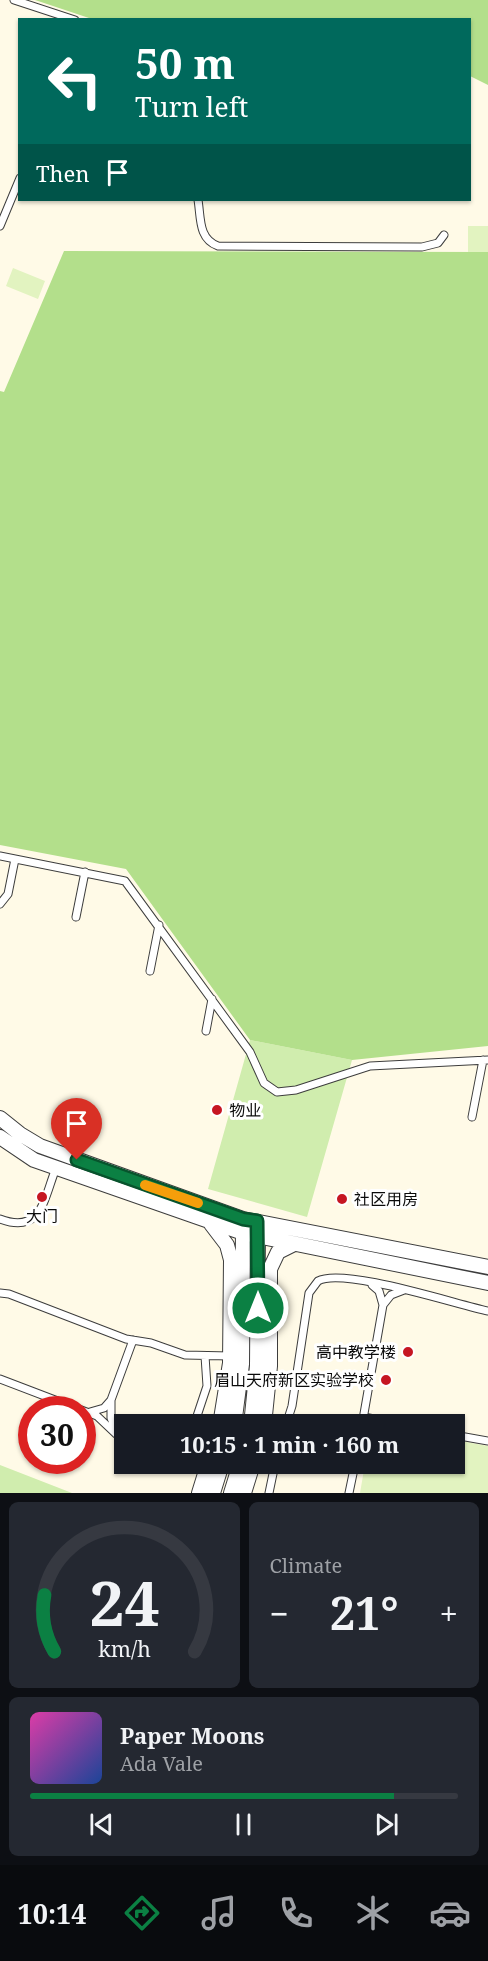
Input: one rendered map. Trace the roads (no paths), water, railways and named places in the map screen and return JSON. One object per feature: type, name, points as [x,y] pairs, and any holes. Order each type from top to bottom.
[{"type":"street","points":[[0,1118],[40,1146],[243,1219],[488,1267]]},
{"type":"street","points":[[0,1137],[34,1160],[243,1233],[488,1283]]},
{"type":"street","points":[[235,1414],[242,1364],[243,1219]]},
{"type":"street","points":[[252,1414],[257,1366],[257,1221]]},
{"type":"street","points":[[209,1222],[227,1245],[231,1260],[230,1360]]},
{"type":"street","points":[[265,1414],[270,1366],[270,1269],[278,1252],[294,1244]]},
{"type":"street","points":[[258,1308],[270,1366]]},
{"type":"street","points":[[222,1414],[230,1360],[243,1309]]},
{"type":"street","points":[[199,1493],[202,1474]]},
{"type":"street","points":[[213,1493],[219,1474]]},
{"type":"street","points":[[231,1493],[237,1474]]},
{"type":"street","points":[[244,1493],[250,1474]]},
{"type":"lane","points":[[15,0],[69,18]]},
{"type":"lane","points":[[0,226],[18,183]]},
{"type":"lane","points":[[198,201],[202,232],[208,241],[218,246],[422,247],[438,243],[444,235]]},
{"type":"lane","points":[[0,856],[125,881],[250,1052],[264,1083],[277,1092],[296,1090],[370,1066],[485,1060],[472,1117]]},
{"type":"lane","points":[[0,904],[8,894],[15,859]]},
{"type":"lane","points":[[76,917],[85,872]]},
{"type":"lane","points":[[150,971],[159,926]]},
{"type":"lane","points":[[206,1031],[212,999]]},
{"type":"lane","points":[[0,1219],[16,1224],[33,1219],[40,1211],[56,1168]]},
{"type":"lane","points":[[288,1414],[311,1288],[318,1281],[331,1276],[406,1290],[488,1311]]},
{"type":"lane","points":[[368,1283],[379,1291],[384,1305]]},
{"type":"lane","points":[[364,1414],[384,1305],[391,1295],[406,1290]]},
{"type":"lane","points":[[0,1293],[9,1294],[133,1340],[151,1343],[185,1355],[230,1360]]},
{"type":"lane","points":[[114,1423],[111,1418],[111,1400],[133,1340]]},
{"type":"lane","points":[[198,1414],[207,1386],[205,1356]]},
{"type":"lane","points":[[0,1379],[45,1396]]},
{"type":"lane","points":[[96,1411],[100,1410],[111,1400]]},
{"type":"lane","points":[[96,1416],[102,1418],[114,1432]]},
{"type":"lane","points":[[465,1437],[488,1441]]},
{"type":"lane","points":[[269,1493],[272,1474]]},
{"type":"lane","points":[[349,1493],[353,1474]]},
{"type":"place","name":"物业","points":[[217,1110]]},
{"type":"place","name":"大门","points":[[42,1197]]},
{"type":"place","name":"社区用房","points":[[342,1199]]},
{"type":"place","name":"高中教学楼","points":[[408,1352]]},
{"type":"place","name":"眉山天府新区实验学校","points":[[386,1380]]}]
